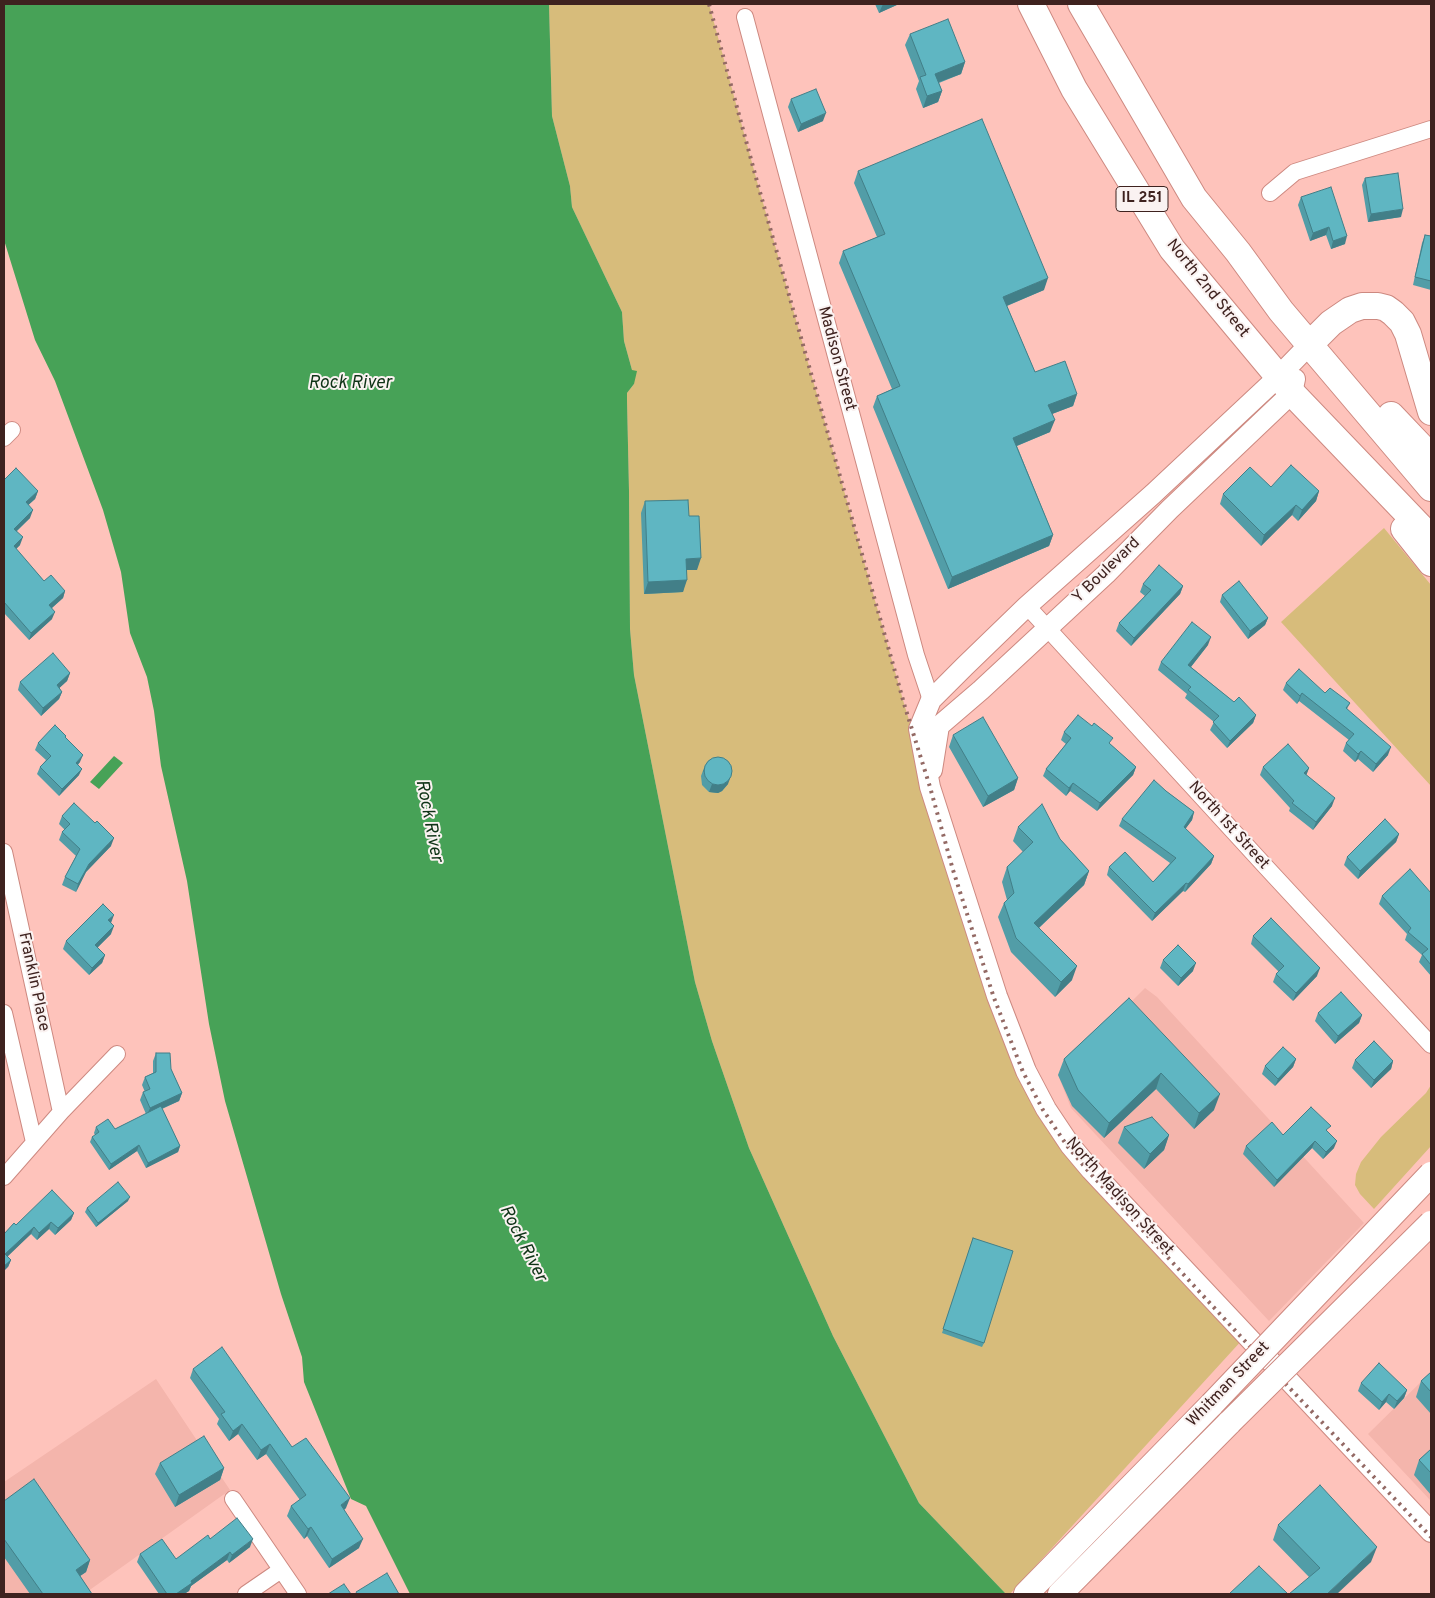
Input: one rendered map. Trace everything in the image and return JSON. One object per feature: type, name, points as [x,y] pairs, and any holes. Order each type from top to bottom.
[{"type":"main road","name":"North 2nd Street","points":[[1031,4],[1074,89],[1172,249],[1294,369],[1431,488]]},
{"type":"main road","name":"North 2nd Street","points":[[1081,4],[1194,198],[1238,252],[1281,311],[1294,369],[1324,428],[1431,538]]},
{"type":"main road","points":[[1294,369],[1331,323],[1350,310],[1362,306],[1386,308],[1402,322],[1408,334],[1431,412]]},
{"type":"main road","points":[[1294,369],[1347,368],[1431,457]]},
{"type":"main road","points":[[1324,428],[1431,563]]},
{"type":"main road","name":"Whitman Street","points":[[1026,1594],[1212,1404],[1431,1174]]},
{"type":"main road","name":"Whitman Street","points":[[1060,1594],[1431,1223]]},
{"type":"street","name":"Madison Street","points":[[745,17],[916,655],[931,700]]},
{"type":"street","points":[[1270,192],[1295,172],[1431,129]]},
{"type":"street","name":"Y Boulevard","points":[[931,700],[1027,606],[1294,369]]},
{"type":"street","name":"Y Boulevard","points":[[930,787],[939,726],[1048,629],[1106,574],[1170,509],[1294,369]]},
{"type":"street","name":"North 1st Street","points":[[1027,606],[1431,1045]]},
{"type":"street","name":"North Madison Street","points":[[931,700],[920,729],[930,787],[1010,1032],[1026,1071],[1046,1109],[1070,1145],[1431,1532]]},
{"type":"street","name":"Franklin Place","points":[[4,852],[61,1112]]},
{"type":"street","points":[[4,1013],[34,1142]]},
{"type":"street","points":[[4,1177],[61,1112],[116,1054]]},
{"type":"street","points":[[233,1499],[298,1594]]},
{"type":"street","points":[[246,1594],[281,1570]]},
{"type":"shaded area","points":[[549,4],[709,4],[905,707],[930,787],[1043,1110],[1243,1339],[1010,1594],[1006,1594],[919,1503],[833,1336],[749,1148],[712,1041],[695,982],[634,675],[630,629],[627,400],[627,393],[634,384],[632,370],[624,341],[622,312],[572,207],[570,186],[552,116]]},
{"type":"shaded area","points":[[1384,528],[1431,585],[1431,786],[1281,622]]},
{"type":"shaded area","points":[[1145,988],[1157,997],[1364,1223],[1269,1321],[1071,1108],[1058,1075]]},
{"type":"shaded area","points":[[1431,1085],[1431,1146],[1374,1209],[1360,1194],[1355,1185],[1356,1174],[1361,1162],[1381,1137],[1426,1093]]},
{"type":"shaded area","points":[[1431,1372],[1431,1501],[1368,1434]]},
{"type":"shaded area","points":[[156,1379],[230,1490],[84,1594],[4,1594],[4,1482]]},
{"type":"water","name":"Rock River","points":[[4,4],[549,4],[552,116],[570,186],[572,207],[622,312],[624,341],[632,370],[637,371],[634,384],[627,393],[630,629],[634,675],[695,982],[712,1041],[749,1148],[833,1336],[919,1503],[1006,1594],[410,1594],[366,1506],[351,1499],[304,1382],[302,1357],[281,1294],[225,1101],[209,1024],[187,881],[161,766],[154,711],[147,677],[130,633],[121,572],[103,510],[55,381],[35,340],[4,240]]},
{"type":"water","points":[[114,756],[123,763],[99,789],[90,782]]},
{"type":"building","points":[[948,19],[965,62],[935,74],[942,91],[927,96],[920,77],[926,75],[910,34]]},
{"type":"building","points":[[816,89],[826,113],[801,124],[791,99]]},
{"type":"building","points":[[982,119],[1048,278],[1003,297],[1035,372],[1065,361],[1077,394],[1048,405],[1055,420],[1013,438],[1053,535],[952,577],[877,396],[900,386],[843,251],[885,234],[858,171]]},
{"type":"building","points":[[1398,173],[1403,209],[1371,214],[1365,178]]},
{"type":"building","points":[[1331,187],[1347,236],[1333,241],[1329,227],[1313,233],[1301,197]]},
{"type":"building","points":[[1425,235],[1431,236],[1431,281],[1415,277]]},
{"type":"building","points":[[1291,465],[1319,491],[1302,510],[1296,505],[1264,535],[1223,494],[1250,467],[1271,487]]},
{"type":"building","points":[[16,468],[38,491],[26,502],[33,510],[14,529],[23,537],[14,546],[44,581],[51,575],[65,591],[49,605],[55,612],[31,633],[4,602],[4,480]]},
{"type":"building","points":[[688,500],[689,516],[699,516],[701,558],[686,559],[687,580],[648,582],[645,501]]},
{"type":"building","points":[[1159,565],[1183,586],[1134,638],[1119,623],[1151,590],[1143,584]]},
{"type":"building","points":[[1239,581],[1268,618],[1250,631],[1222,595]]},
{"type":"building","points":[[1192,622],[1211,637],[1188,665],[1234,702],[1239,697],[1256,715],[1230,741],[1213,722],[1219,716],[1188,690],[1191,687],[1161,662]]},
{"type":"building","points":[[53,653],[70,673],[57,685],[62,692],[43,708],[20,682]]},
{"type":"building","points":[[1299,669],[1325,693],[1330,688],[1350,703],[1346,708],[1391,747],[1376,764],[1361,751],[1358,754],[1346,743],[1354,734],[1302,693],[1300,696],[1286,683]]},
{"type":"building","points":[[1078,715],[1092,726],[1094,723],[1113,738],[1109,743],[1136,767],[1100,803],[1073,783],[1069,788],[1046,769],[1071,738],[1064,732]]},
{"type":"building","points":[[983,717],[1018,778],[988,796],[953,735]]},
{"type":"building","points":[[55,725],[83,755],[76,763],[82,769],[62,789],[40,767],[51,756],[38,743]]},
{"type":"building","points":[[1288,744],[1309,768],[1304,773],[1335,798],[1316,822],[1292,803],[1294,801],[1263,767]]},
{"type":"building","points":[[718,757],[728,761],[732,771],[728,781],[718,785],[708,781],[704,771],[708,761]]},
{"type":"building","points":[[1154,780],[1194,812],[1184,827],[1214,856],[1188,884],[1186,883],[1155,913],[1109,867],[1125,852],[1153,882],[1176,858],[1122,819]]},
{"type":"building","points":[[74,803],[95,823],[97,821],[114,838],[89,864],[78,884],[65,877],[80,849],[62,832],[70,824],[62,816]]},
{"type":"building","points":[[1042,804],[1060,839],[1089,871],[1034,923],[1077,966],[1061,982],[1016,938],[1004,903],[1014,893],[1007,867],[1033,842],[1018,827]]},
{"type":"building","points":[[1385,819],[1399,834],[1360,871],[1347,857]]},
{"type":"building","points":[[1410,869],[1431,893],[1431,965],[1422,954],[1428,949],[1408,932],[1411,928],[1382,896]]},
{"type":"building","points":[[103,904],[114,915],[108,920],[114,926],[95,945],[105,955],[92,968],[66,941]]},
{"type":"building","points":[[1271,918],[1320,968],[1296,993],[1276,974],[1284,966],[1253,936]]},
{"type":"building","points":[[1178,945],[1196,963],[1181,978],[1163,960]]},
{"type":"building","points":[[1341,992],[1362,1015],[1338,1036],[1318,1013]]},
{"type":"building","points":[[1129,998],[1220,1094],[1199,1113],[1161,1073],[1109,1123],[1078,1090],[1064,1059]]},
{"type":"building","points":[[1374,1041],[1393,1061],[1374,1080],[1355,1060]]},
{"type":"building","points":[[1283,1047],[1296,1059],[1278,1079],[1265,1066]]},
{"type":"building","points":[[156,1053],[170,1053],[171,1069],[182,1093],[150,1108],[143,1092],[150,1089],[145,1077],[156,1072]]},
{"type":"building","points":[[161,1106],[180,1146],[148,1163],[139,1145],[111,1164],[92,1137],[99,1132],[96,1127],[108,1119],[115,1129]]},
{"type":"building","points":[[1311,1107],[1331,1126],[1326,1130],[1337,1141],[1326,1152],[1315,1141],[1277,1180],[1246,1146],[1272,1122],[1283,1135]]},
{"type":"building","points":[[1152,1117],[1169,1135],[1150,1154],[1124,1127]]},
{"type":"building","points":[[118,1182],[130,1197],[98,1223],[87,1208]]},
{"type":"building","points":[[52,1190],[74,1213],[58,1228],[51,1222],[39,1233],[34,1227],[5,1254],[11,1260],[4,1266],[4,1234]]},
{"type":"building","points":[[973,1238],[1013,1251],[984,1343],[943,1329]]},
{"type":"building","points":[[222,1347],[292,1447],[306,1438],[350,1498],[341,1505],[363,1539],[332,1559],[311,1527],[308,1529],[291,1506],[306,1495],[270,1444],[261,1450],[242,1424],[233,1431],[221,1414],[225,1412],[193,1369]]},
{"type":"building","points":[[1379,1363],[1407,1390],[1397,1401],[1389,1394],[1382,1402],[1361,1383]]},
{"type":"building","points":[[1431,1372],[1431,1392],[1421,1381]]},
{"type":"building","points":[[204,1436],[224,1468],[179,1495],[160,1463]]},
{"type":"building","points":[[1431,1449],[1431,1473],[1419,1460]]},
{"type":"building","points":[[34,1479],[90,1560],[76,1570],[92,1594],[43,1594],[4,1539],[4,1501]]},
{"type":"building","points":[[1320,1485],[1377,1547],[1327,1594],[1289,1594],[1320,1568],[1278,1525]]},
{"type":"building","points":[[237,1518],[253,1539],[232,1555],[230,1552],[176,1594],[167,1594],[140,1554],[162,1539],[176,1559],[208,1535],[210,1539]]},
{"type":"building","points":[[1259,1566],[1288,1594],[1229,1594]]},
{"type":"building","points":[[387,1573],[399,1594],[357,1594],[356,1592]]},
{"type":"building","points":[[344,1584],[351,1594],[328,1594]]},
{"type":"railway","points":[[709,4],[905,707],[953,870],[994,998],[1023,1072],[1043,1110],[1068,1147],[1089,1172],[1243,1339],[1431,1537]]}]
